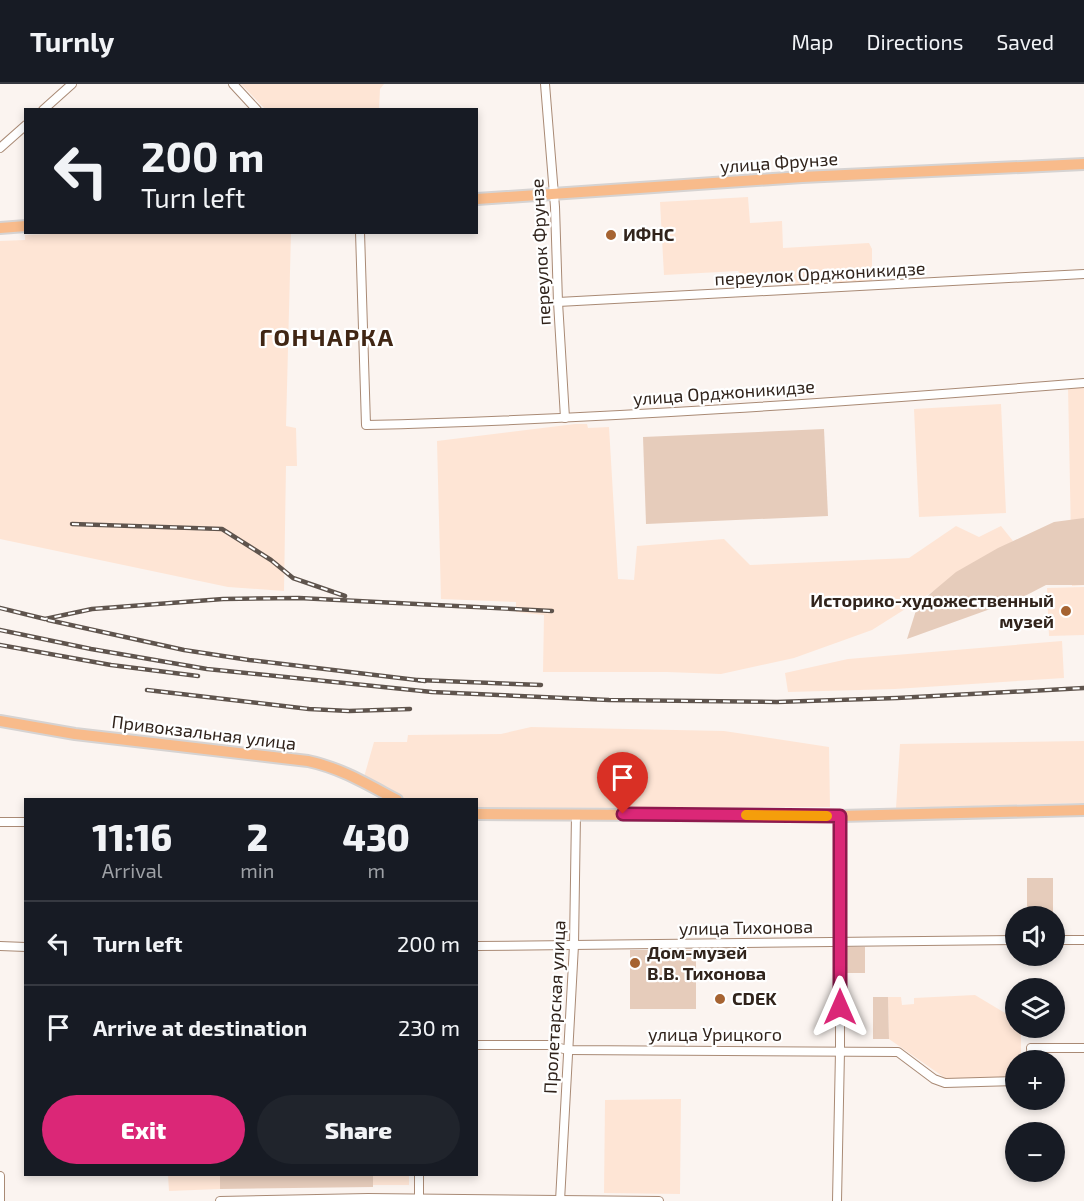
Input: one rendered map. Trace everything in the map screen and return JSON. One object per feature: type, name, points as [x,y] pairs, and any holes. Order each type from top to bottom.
[{"type":"main road","name":"улица Фрунзе","points":[[478,199],[802,177],[1084,164]]},
{"type":"main road","points":[[0,228],[24,226]]},
{"type":"main road","name":"Привокзальная улица","points":[[0,721],[75,734],[316,763],[351,775],[393,798]]},
{"type":"main road","points":[[478,814],[840,816],[1084,810]]},
{"type":"street","points":[[45,108],[71,84]]},
{"type":"street","points":[[233,84],[255,108]]},
{"type":"street","name":"переулок Фрунзе","points":[[545,84],[554,194],[565,418]]},
{"type":"street","points":[[0,148],[24,127]]},
{"type":"street","name":"улица Орджоникидзе","points":[[360,234],[366,425],[565,418],[978,392],[1084,383]]},
{"type":"street","name":"переулок Орджоникидзе","points":[[558,302],[1084,274]]},
{"type":"street","name":"Пролетарская улица","points":[[560,1200],[574,945],[576,814]]},
{"type":"street","points":[[837,1201],[840,1051],[840,816]]},
{"type":"street","points":[[0,822],[24,822]]},
{"type":"street","name":"улица Тихонова","points":[[478,946],[1005,940]]},
{"type":"street","points":[[1065,940],[1084,940]]},
{"type":"street","points":[[0,946],[24,947]]},
{"type":"street","name":"улица Урицкого","points":[[478,1045],[549,1045],[568,1050],[898,1052],[934,1079],[945,1083],[1005,1081]]},
{"type":"street","points":[[1031,1050],[1031,1048],[1084,1048]]},
{"type":"street","points":[[0,1176],[0,1201]]},
{"type":"street","points":[[419,1176],[419,1199]]},
{"type":"street","points":[[220,1201],[419,1199],[659,1201]]},
{"type":"shaded area","points":[[241,84],[384,84],[380,89],[379,108],[264,108]]},
{"type":"shaded area","points":[[748,197],[750,223],[782,221],[783,248],[869,243],[872,249],[872,282],[784,287],[783,274],[779,273],[767,278],[741,275],[738,271],[664,275],[660,202]]},
{"type":"shaded area","points":[[291,234],[286,426],[296,428],[297,466],[286,466],[284,591],[228,587],[0,539],[0,241],[25,240],[25,235]]},
{"type":"shaded area","points":[[1084,385],[1084,585],[1072,586],[1068,387]]},
{"type":"shaded area","points":[[1001,404],[1006,513],[919,517],[914,409]]},
{"type":"shaded area","points":[[587,424],[588,428],[609,427],[618,579],[634,580],[637,546],[724,539],[750,565],[909,558],[956,526],[979,537],[1001,526],[1013,541],[872,630],[794,658],[721,674],[543,672],[544,615],[516,612],[516,602],[441,599],[437,441]]},
{"type":"shaded area","points":[[824,429],[828,516],[646,524],[643,437]]},
{"type":"shaded area","points":[[1084,518],[1084,585],[1046,585],[1021,598],[907,639],[918,604],[956,572],[998,548],[1054,522]]},
{"type":"shaded area","name":"Историко-художественный музей","points":[[1084,587],[1084,635],[1049,636],[1047,588]]},
{"type":"shaded area","points":[[1062,641],[1064,678],[895,689],[788,692],[785,673],[848,659]]},
{"type":"shaded area","points":[[531,727],[724,731],[829,747],[830,807],[478,808],[478,798],[403,798],[364,777],[374,742],[407,742],[408,735],[501,734]]},
{"type":"shaded area","points":[[1084,741],[1084,803],[896,808],[900,744]]},
{"type":"shaded area","points":[[1027,878],[1053,878],[1053,906],[1027,906]]},
{"type":"shaded area","points":[[845,947],[865,947],[865,973],[845,973]]},
{"type":"shaded area","points":[[630,950],[696,950],[696,1009],[630,1009]]},
{"type":"shaded area","points":[[975,995],[1005,1013],[1005,1038],[1021,1038],[1021,1050],[1005,1050],[1005,1077],[948,1080],[889,1039],[888,997],[901,997],[902,1005],[914,1004],[914,998]]},
{"type":"shaded area","points":[[873,997],[888,997],[889,1039],[873,1039]]},
{"type":"shaded area","points":[[681,1099],[680,1194],[604,1193],[605,1100]]},
{"type":"shaded area","points":[[168,1176],[220,1176],[220,1189],[169,1191]]},
{"type":"shaded area","points":[[220,1176],[373,1176],[373,1187],[220,1189]]},
{"type":"shaded area","points":[[373,1176],[409,1176],[409,1185],[373,1185]]},
{"type":"railway","points":[[72,524],[222,529],[271,560],[293,578],[345,596]]},
{"type":"railway","points":[[0,608],[45,619],[92,609],[223,599],[299,598],[552,611]]},
{"type":"railway","points":[[48,620],[184,650],[425,681]]},
{"type":"railway","points":[[0,630],[91,649],[207,669],[432,692],[609,700],[777,702],[1084,688]]},
{"type":"railway","points":[[0,645],[111,665],[198,676]]},
{"type":"railway","points":[[418,680],[541,685]]},
{"type":"railway","points":[[147,690],[309,709],[349,711],[410,709]]},
{"type":"slow traffic","points":[[746,815],[827,816]]},
{"type":"place","name":"ИФНС","points":[[611,235]]},
{"type":"place","name":"Историко-художественный музей","points":[[1066,611]]},
{"type":"place","name":"Дом-музей В.В. Тихонова","points":[[635,963]]},
{"type":"place","name":"CDEK","points":[[720,999]]},
{"type":"district","name":"ГОНЧАРКА","points":[[327,338]]},
{"type":"route","points":[[623,814],[840,816],[840,1007]]}]
